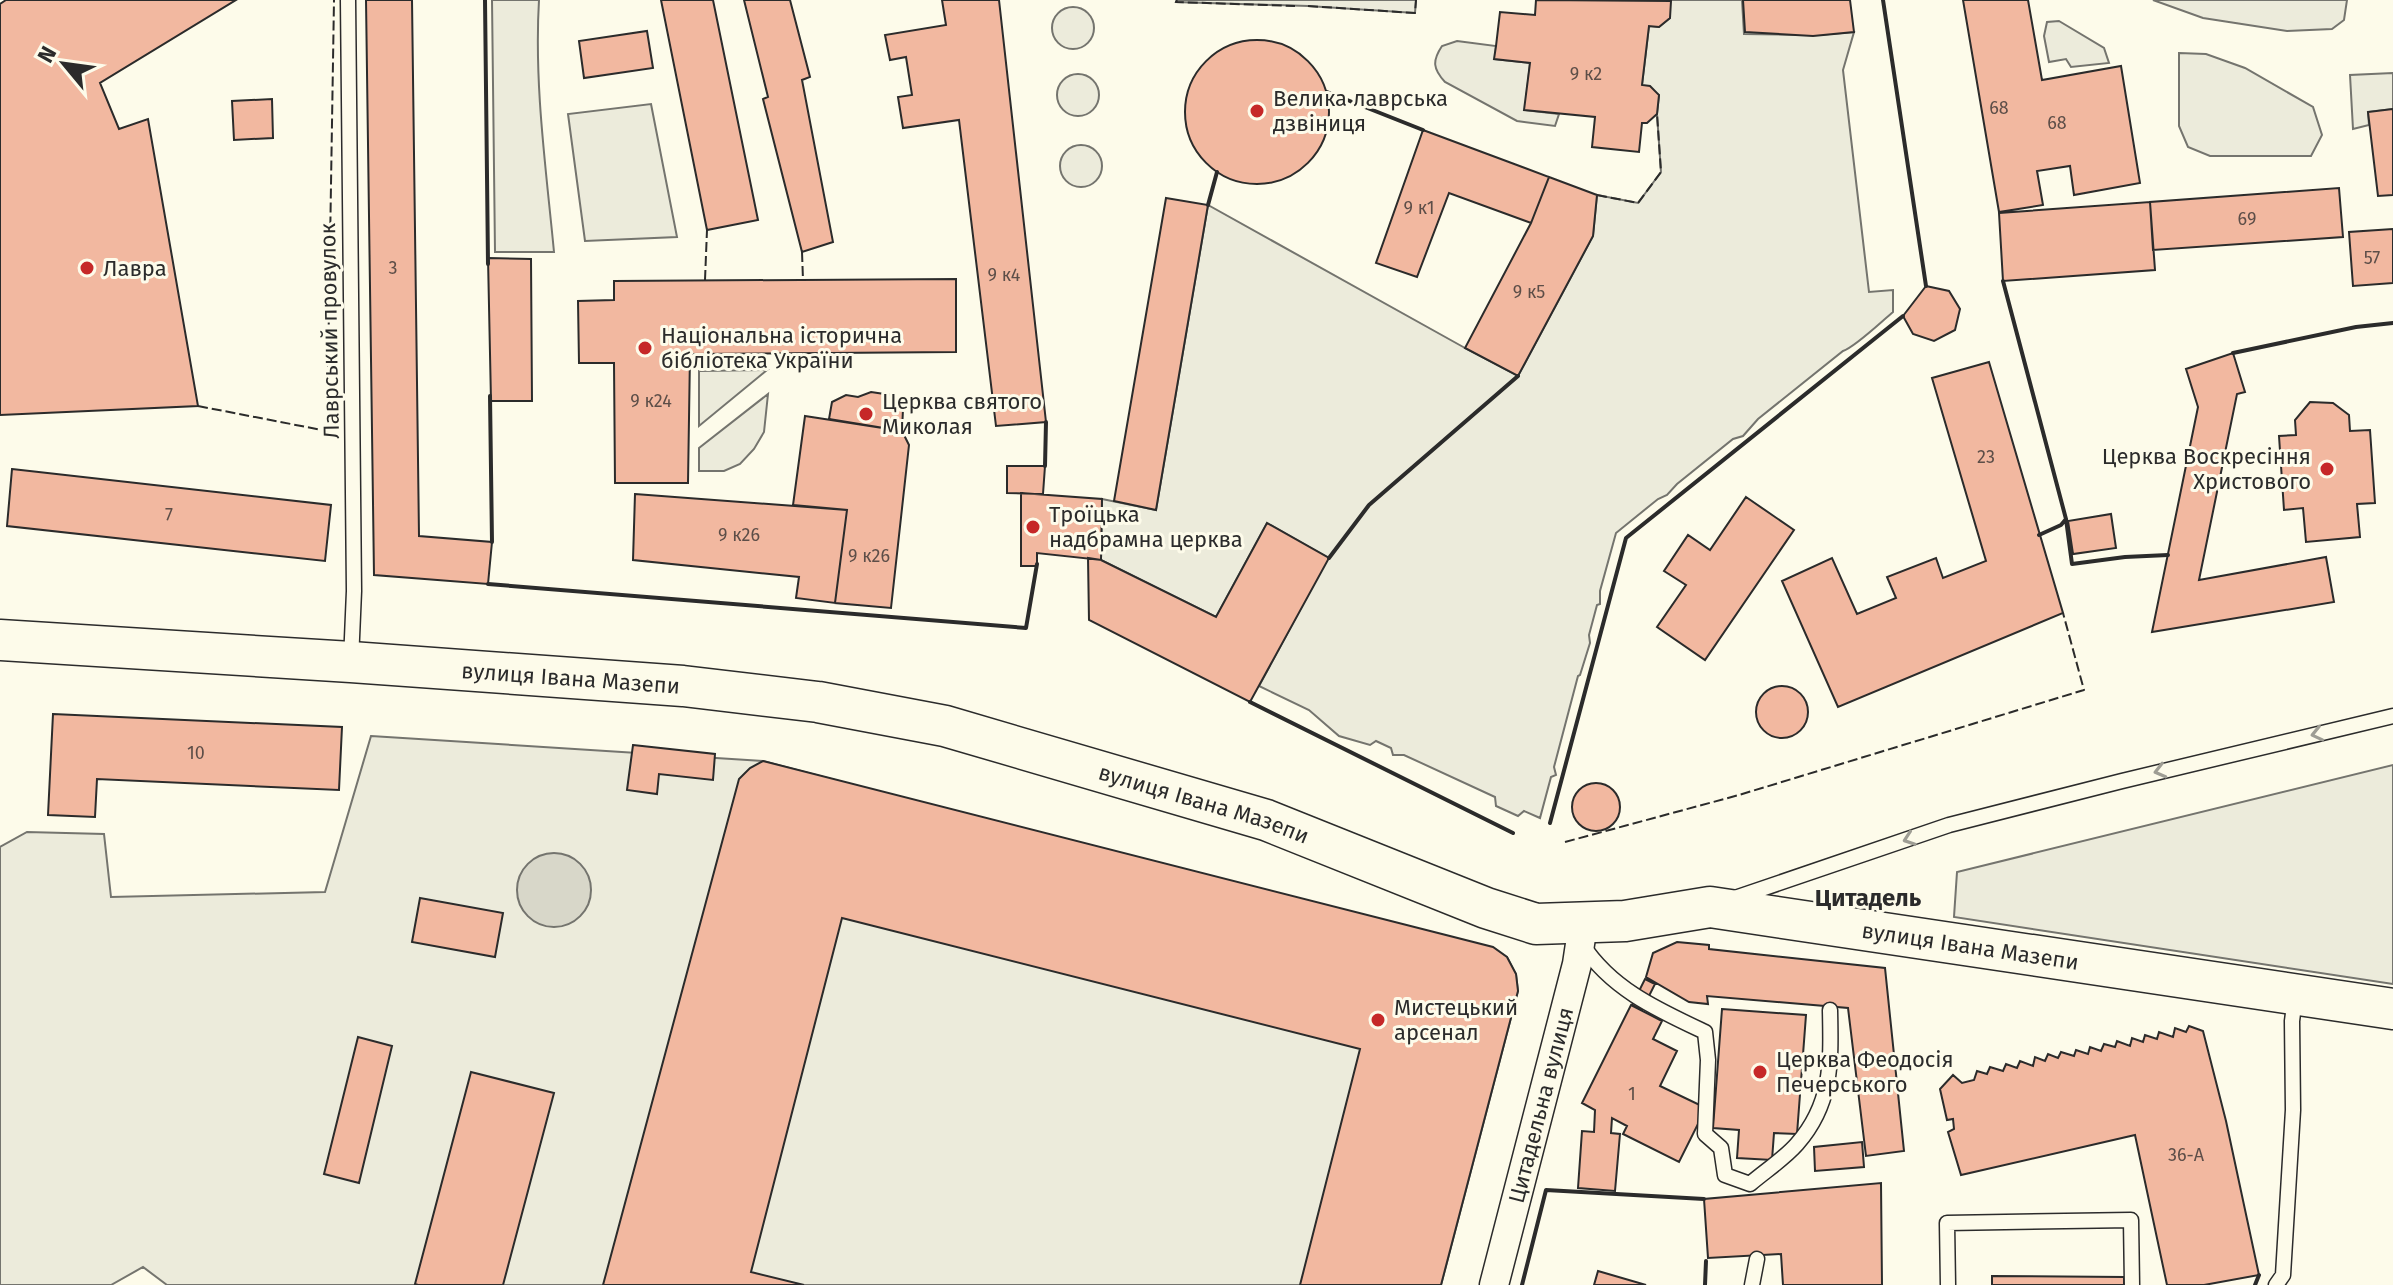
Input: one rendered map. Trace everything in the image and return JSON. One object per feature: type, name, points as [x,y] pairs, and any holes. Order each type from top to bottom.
[{"type":"main road","name":"вулиця Івана Мазепи","points":[[0,640],[683,686],[818,702],[945,726],[1266,820],[1486,908],[1536,924],[1581,933],[1625,921],[1710,907],[2393,1009]]},
{"type":"street","name":"Цитадельна вулиця","points":[[1494,1285],[1577,964],[1581,933]]},
{"type":"lane","name":"Лаврський провулок","points":[[348,0],[354,591],[351,662]]},
{"type":"lane","points":[[1710,907],[1949,825],[2393,716]]},
{"type":"lane","points":[[1581,933],[1591,958],[1617,984],[1656,1009],[1705,1032],[1708,1060],[1705,1134],[1721,1148],[1725,1175],[1750,1184],[1797,1144],[1817,1115],[1828,1089],[1830,1010]]},
{"type":"lane","points":[[2276,1285],[2283,1275],[2293,1110],[2292,1021],[2295,993]]},
{"type":"lane","points":[[1948,1285],[1947,1223],[2131,1220],[2132,1285]]},
{"type":"lane","points":[[1752,1285],[1757,1259]]},
{"type":"shaded area","points":[[492,0],[539,0],[539,94],[554,252],[495,252]]},
{"type":"shaded area","points":[[1177,0],[1416,0],[1415,13]]},
{"type":"shaded area","points":[[1670,0],[1742,0],[1744,34],[1854,32],[1843,70],[1869,292],[1893,290],[1893,312],[1758,419],[1743,436],[1733,439],[1616,533],[1600,591],[1600,604],[1597,605],[1589,635],[1590,643],[1554,767],[1556,775],[1551,777],[1540,818],[1524,811],[1518,816],[1496,806],[1495,797],[1404,755],[1393,755],[1391,748],[1376,741],[1370,745],[1339,736],[1309,710],[1259,686],[1328,558],[1267,523],[1216,617],[1101,560],[1102,499],[1156,510],[1208,205],[1518,376],[1593,236],[1597,195],[1638,203],[1661,172],[1657,114],[1659,95],[1642,85],[1649,26],[1659,27],[1670,18]]},
{"type":"shaded area","points":[[2153,0],[2347,0],[2344,20],[2332,29],[2287,31],[2203,18]]},
{"type":"shaded area","points":[[1073,7],[1088,13],[1094,28],[1088,43],[1073,49],[1058,43],[1052,28],[1058,13]]},
{"type":"shaded area","points":[[2059,21],[2104,48],[2109,63],[2071,67],[2066,59],[2049,62],[2044,36],[2047,22]]},
{"type":"shaded area","points":[[1457,41],[1496,46],[1495,59],[1530,63],[1525,110],[1559,114],[1555,126],[1517,121],[1445,82],[1436,69],[1437,56],[1442,46]]},
{"type":"shaded area","points":[[2179,53],[2206,54],[2245,68],[2313,107],[2322,135],[2311,156],[2210,156],[2188,147],[2179,126]]},
{"type":"shaded area","points":[[2393,73],[2393,109],[2368,112],[2369,125],[2353,129],[2350,75]]},
{"type":"shaded area","points":[[1078,74],[1093,80],[1099,95],[1093,110],[1078,116],[1063,110],[1057,95],[1063,80]]},
{"type":"shaded area","points":[[651,104],[677,237],[585,241],[568,114]]},
{"type":"shaded area","points":[[1081,145],[1096,151],[1102,166],[1096,181],[1081,187],[1066,181],[1060,166],[1066,151]]},
{"type":"shaded area","points":[[767,370],[699,426],[699,371]]},
{"type":"shaded area","points":[[768,394],[764,432],[754,449],[740,464],[724,471],[699,471],[699,448]]},
{"type":"shaded area","points":[[371,736],[763,761],[1507,957],[1516,974],[1518,991],[1441,1285],[167,1285],[143,1267],[111,1285],[0,1285],[0,847],[27,832],[104,834],[111,897],[325,892]]},
{"type":"shaded area","points":[[2393,765],[2393,984],[1954,917],[1957,872]]},
{"type":"shaded area","points":[[554,853],[568,856],[580,864],[588,876],[591,890],[588,904],[580,916],[568,924],[554,927],[540,924],[528,916],[520,904],[517,890],[520,876],[528,864],[540,856]]},
{"type":"building","name":"Лавра","points":[[6,0],[236,0],[100,83],[119,129],[148,119],[198,406],[0,415],[0,4]]},
{"type":"building","points":[[366,0],[412,0],[419,536],[492,542],[488,584],[374,575]]},
{"type":"building","points":[[661,0],[713,0],[758,220],[707,230]]},
{"type":"building","points":[[744,0],[790,0],[810,77],[802,80],[833,242],[802,252],[763,99],[768,97]]},
{"type":"building","points":[[942,0],[999,0],[1046,422],[996,426],[959,120],[903,128],[898,97],[912,95],[906,57],[890,60],[885,35],[946,25]]},
{"type":"building","points":[[1536,0],[1671,1],[1670,18],[1659,27],[1649,26],[1642,85],[1650,86],[1659,95],[1657,114],[1647,123],[1642,123],[1639,152],[1592,147],[1595,117],[1524,110],[1530,63],[1494,59],[1500,12],[1535,15]]},
{"type":"building","points":[[1743,0],[1850,0],[1854,32],[1813,36],[1745,32]]},
{"type":"building","points":[[1963,0],[2028,0],[2042,80],[2121,66],[2140,183],[2074,195],[2070,166],[2037,171],[2043,205],[1999,212]]},
{"type":"building","points":[[647,31],[653,68],[584,78],[579,41]]},
{"type":"building","name":"Велика лаврська дзвіниця","points":[[1257,40],[1285,45],[1308,61],[1324,84],[1329,112],[1324,140],[1308,163],[1285,179],[1257,184],[1229,179],[1206,163],[1190,140],[1185,112],[1190,84],[1206,61],[1229,45]]},
{"type":"building","points":[[272,99],[273,138],[234,140],[232,101]]},
{"type":"building","points":[[2393,109],[2393,195],[2378,196],[2368,112]]},
{"type":"building","points":[[1423,130],[1549,177],[1531,223],[1449,193],[1417,277],[1376,263]]},
{"type":"building","points":[[1549,177],[1597,195],[1593,236],[1518,376],[1465,348],[1531,223]]},
{"type":"building","points":[[2339,188],[2343,237],[2153,250],[2150,202]]},
{"type":"building","points":[[1166,198],[1208,205],[1156,510],[1114,501]]},
{"type":"building","points":[[2150,202],[2155,270],[2003,281],[1999,213]]},
{"type":"building","points":[[2393,229],[2393,283],[2353,286],[2349,232]]},
{"type":"building","points":[[488,258],[531,259],[532,401],[491,401]]},
{"type":"building","points":[[956,279],[956,352],[690,354],[688,483],[615,483],[614,363],[579,363],[578,301],[614,300],[614,281]]},
{"type":"building","points":[[1926,286],[1949,291],[1960,309],[1955,330],[1934,341],[1913,334],[1903,316]]},
{"type":"building","points":[[2233,353],[2245,392],[2237,394],[2199,580],[2326,557],[2334,602],[2152,632],[2198,407],[2186,369]]},
{"type":"building","points":[[1989,362],[2063,613],[1838,707],[1782,581],[1832,558],[1857,614],[1896,598],[1887,577],[1936,558],[1943,578],[1986,561],[1932,378]]},
{"type":"building","name":"Церква святого Миколая","points":[[871,392],[891,395],[903,409],[902,431],[829,419],[832,402],[846,395],[858,397]]},
{"type":"building","name":"Церква Воскресіння Христового","points":[[2310,402],[2333,403],[2349,415],[2350,431],[2370,430],[2375,503],[2357,504],[2360,537],[2306,542],[2303,508],[2284,510],[2279,436],[2296,435],[2295,420]]},
{"type":"building","points":[[805,416],[902,431],[909,445],[891,608],[835,603],[847,510],[793,505]]},
{"type":"building","points":[[1007,466],[1045,466],[1043,494],[1007,493]]},
{"type":"building","points":[[12,469],[331,505],[325,561],[7,526]]},
{"type":"building","points":[[1021,493],[1102,499],[1101,560],[1037,553],[1037,566],[1021,566]]},
{"type":"building","points":[[635,494],[847,510],[835,603],[796,598],[799,577],[633,560]]},
{"type":"building","points":[[1746,497],[1794,530],[1705,660],[1657,627],[1686,585],[1664,571],[1688,535],[1710,550]]},
{"type":"building","points":[[2111,514],[2116,548],[2073,554],[2068,521]]},
{"type":"building","points":[[1267,523],[1329,558],[1250,702],[1089,620],[1088,558],[1101,560],[1216,617]]},
{"type":"building","points":[[1782,686],[1801,693],[1808,712],[1801,731],[1782,738],[1763,731],[1756,712],[1763,693]]},
{"type":"building","points":[[53,714],[342,727],[339,790],[97,779],[95,817],[48,815]]},
{"type":"building","points":[[633,745],[715,754],[713,780],[659,774],[657,794],[627,790]]},
{"type":"building","name":"Мистецький арсенал","points":[[763,761],[1493,947],[1507,957],[1516,974],[1518,991],[1441,1285],[1300,1285],[1360,1049],[842,918],[751,1272],[804,1285],[603,1285],[739,779]]},
{"type":"building","points":[[1596,783],[1613,790],[1620,807],[1613,824],[1596,831],[1579,824],[1572,807],[1579,790]]},
{"type":"building","points":[[420,898],[503,913],[495,957],[412,942]]},
{"type":"building","points":[[1677,942],[1709,945],[1709,949],[1885,968],[1904,1151],[1866,1156],[1848,1008],[1707,996],[1708,1004],[1689,1002],[1646,977],[1653,953]]},
{"type":"building","points":[[1645,979],[1655,984],[1642,1010],[1632,1005]]},
{"type":"building","points":[[1631,1005],[1662,1021],[1653,1039],[1677,1051],[1660,1086],[1706,1108],[1679,1162],[1623,1134],[1627,1126],[1612,1118],[1611,1133],[1620,1134],[1615,1191],[1578,1188],[1582,1131],[1594,1132],[1595,1110],[1582,1103]]},
{"type":"building","name":"Церква Феодосія Печерського","points":[[1722,1009],[1806,1015],[1797,1134],[1774,1133],[1772,1160],[1737,1158],[1739,1130],[1713,1128]]},
{"type":"building","points":[[2189,1026],[2203,1031],[2259,1275],[2204,1285],[2167,1285],[2135,1135],[1961,1175],[1948,1132],[1954,1129],[1953,1119],[1947,1120],[1940,1089],[1953,1075],[1962,1083],[1974,1080],[1977,1071],[1987,1074],[1990,1067],[2003,1071],[2006,1064],[2017,1068],[2020,1061],[2033,1066],[2035,1057],[2045,1061],[2048,1054],[2058,1058],[2061,1052],[2074,1056],[2076,1050],[2088,1054],[2090,1047],[2101,1051],[2104,1044],[2115,1047],[2117,1041],[2130,1046],[2132,1038],[2143,1042],[2145,1035],[2157,1039],[2159,1032],[2173,1037],[2175,1028],[2186,1032]]},
{"type":"building","points":[[358,1037],[392,1046],[359,1183],[324,1174]]},
{"type":"building","points":[[471,1072],[554,1093],[503,1285],[418,1285],[415,1284]]},
{"type":"building","points":[[1862,1142],[1864,1167],[1815,1171],[1814,1147]]},
{"type":"building","points":[[1881,1183],[1882,1285],[1783,1285],[1781,1254],[1708,1258],[1704,1199]]},
{"type":"building","points":[[1598,1271],[1646,1285],[1594,1285]]},
{"type":"building","points":[[1992,1276],[2124,1277],[2124,1285],[1992,1285]]},
{"type":"fence","points":[[198,406],[327,431],[334,0]]},
{"type":"fence","points":[[1177,0],[1295,6]]},
{"type":"fence","points":[[1308,6],[1415,13],[1416,0]]},
{"type":"fence","points":[[1597,195],[1638,203],[1661,172],[1657,114]]},
{"type":"fence","points":[[705,280],[707,230]]},
{"type":"fence","points":[[802,252],[803,280]]},
{"type":"fence","points":[[1565,842],[1739,795],[2084,690],[2063,613]]},
{"type":"wall","points":[[485,0],[488,264]]},
{"type":"wall","points":[[1883,0],[1926,286]]},
{"type":"wall","points":[[1327,92],[1423,130]]},
{"type":"wall","points":[[1208,205],[1217,172]]},
{"type":"wall","points":[[2003,281],[2066,519],[2072,564],[2168,555]]},
{"type":"wall","points":[[1550,823],[1626,538],[1903,316]]},
{"type":"wall","points":[[2233,353],[2356,327],[2393,323]]},
{"type":"wall","points":[[1329,558],[1369,505],[1518,376]]},
{"type":"wall","points":[[490,396],[492,542]]},
{"type":"wall","points":[[1045,466],[1046,422]]},
{"type":"wall","points":[[2039,535],[2061,525],[2066,519]]},
{"type":"wall","points":[[488,584],[1026,628],[1037,564]]},
{"type":"wall","points":[[1250,702],[1513,833]]},
{"type":"wall","points":[[1522,1285],[1546,1190],[1704,1199]]},
{"type":"wall","points":[[1705,1285],[1706,1261]]},
{"type":"wall","points":[[2255,1285],[2259,1275]]},
{"type":"place","name":"Велика лаврська дзвіниця","points":[[1257,111]]},
{"type":"place","name":"Лавра","points":[[87,268]]},
{"type":"place","name":"Національна історична бібліотека України","points":[[645,348]]},
{"type":"place","name":"Церква святого Миколая","points":[[866,414]]},
{"type":"place","name":"Церква Воскресіння Христового","points":[[2327,469]]},
{"type":"place","name":"Троїцька надбрамна церква","points":[[1033,527]]},
{"type":"place","name":"Мистецький арсенал","points":[[1378,1020]]},
{"type":"place","name":"Церква Феодосія Печерського","points":[[1760,1072]]},
{"type":"district","name":"Цитадель","points":[[1868,898]]}]
